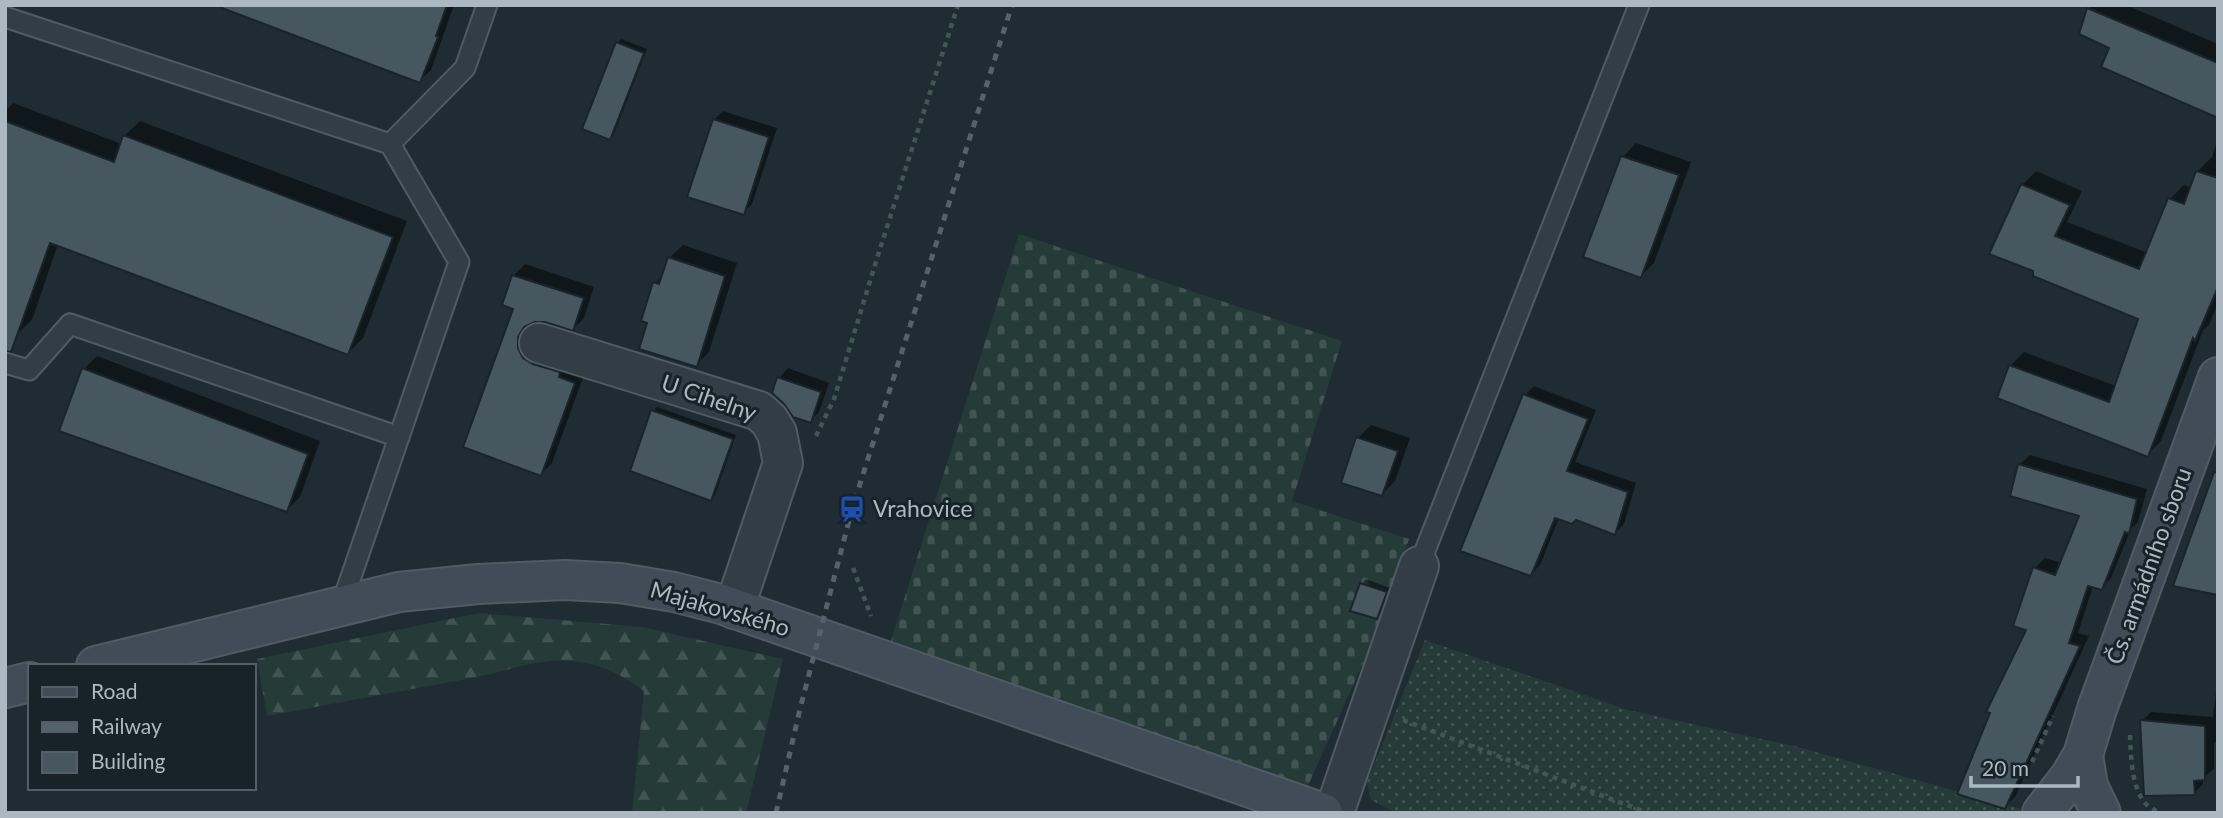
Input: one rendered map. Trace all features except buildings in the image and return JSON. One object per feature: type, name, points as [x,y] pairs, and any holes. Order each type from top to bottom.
[{"type":"street","name":"U Cihelny","points":[[538,343],[759,411],[777,433],[783,463]]},
{"type":"street","name":"Čs. armádního sboru","points":[[2083,755],[2097,709],[2218,377]]},
{"type":"street","points":[[734,609],[783,463]]},
{"type":"street","points":[[1334,813],[1419,566]]},
{"type":"street","name":"Majakovského","points":[[104,664],[399,592],[510,581],[565,580],[634,585],[674,592],[734,609],[1323,813]]},
{"type":"street","points":[[5,688],[28,682]]},
{"type":"street","points":[[2042,813],[2083,755]]},
{"type":"street","points":[[2083,755],[2088,786],[2101,813]]},
{"type":"lane","points":[[390,144],[465,68],[487,5]]},
{"type":"lane","points":[[1419,566],[1639,5]]},
{"type":"lane","points":[[5,17],[390,144],[458,262],[341,606]]},
{"type":"lane","points":[[5,363],[29,370],[70,324],[399,437]]},
{"type":"path","points":[[783,463],[806,453],[834,399],[878,252],[958,5]]},
{"type":"path","points":[[1370,708],[1648,813]]},
{"type":"path","points":[[2131,727],[2129,736],[2137,785],[2146,803],[2160,813]]},
{"type":"green space","points":[[1019,234],[1342,341],[1292,501],[1409,539],[1389,593],[1382,621],[1307,788],[891,641]]},
{"type":"green space","points":[[479,613],[642,627],[783,659],[746,813],[632,813],[644,691],[592,664],[559,661],[535,663],[477,677],[267,716],[257,659]]},
{"type":"green space","points":[[1425,640],[1628,710],[1794,746],[2028,811],[1397,813],[1371,800],[1367,782]]},
{"type":"railway","points":[[776,813],[852,509],[1012,5]]},
{"type":"place","name":"Vrahovice","points":[[852,509]]}]
